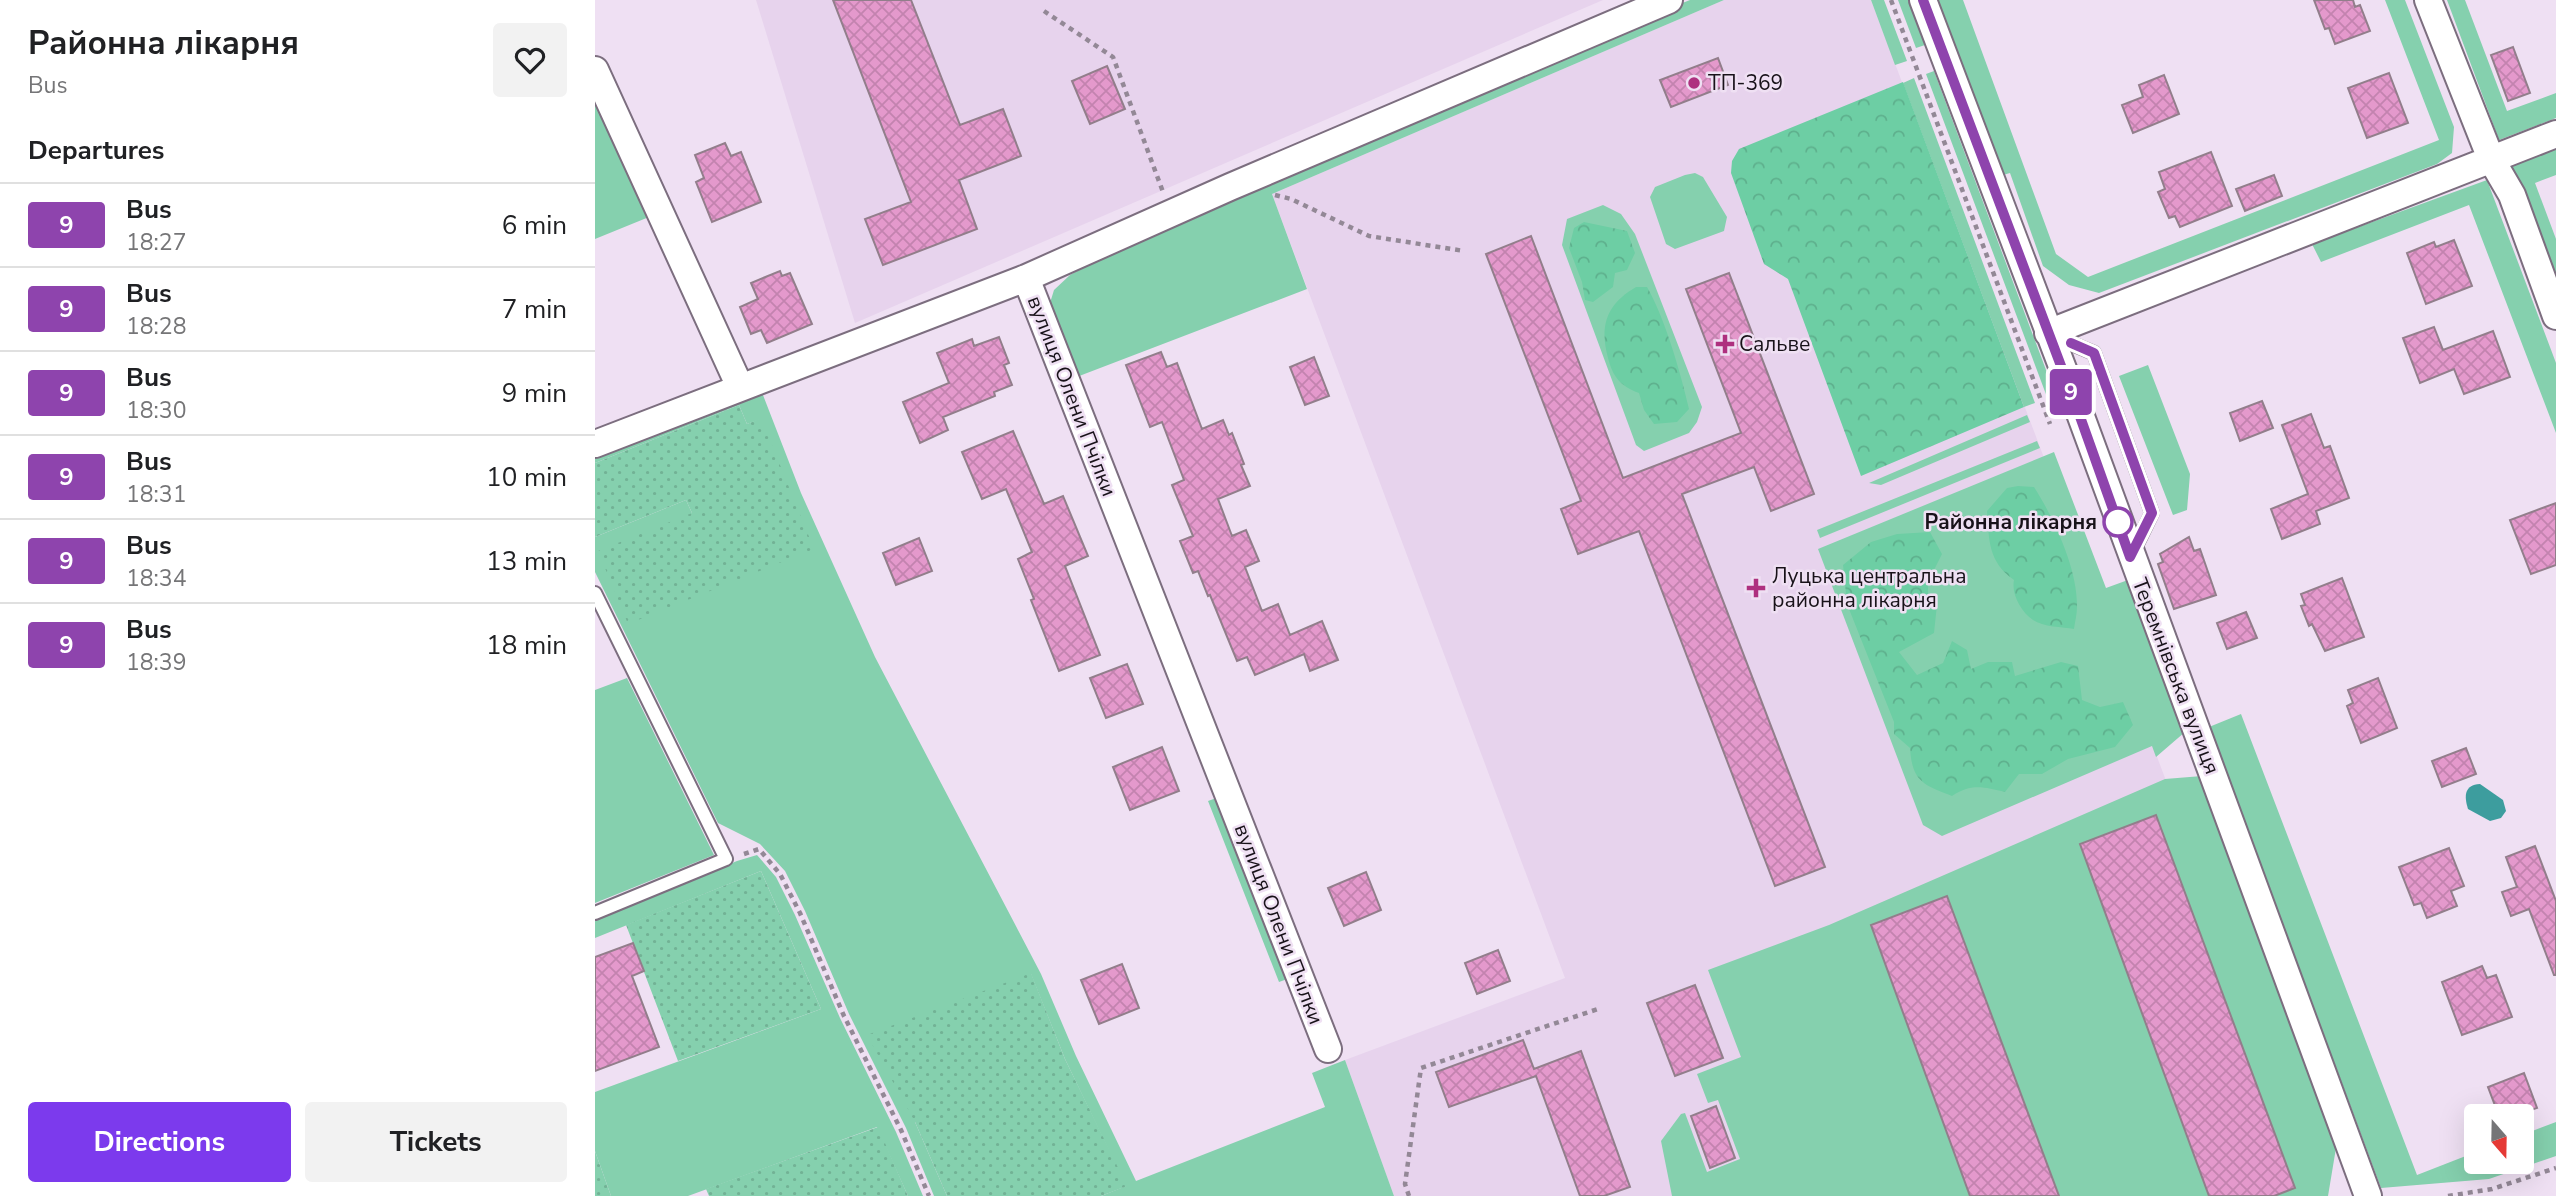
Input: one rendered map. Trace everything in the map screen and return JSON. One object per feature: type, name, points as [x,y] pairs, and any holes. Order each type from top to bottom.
[{"type":"street","name":"вулиця Олени Пчілки","points":[[1328,1049],[1026,278],[1171,213],[1669,0]]},
{"type":"street","name":"Теремнівська вулиця","points":[[1923,0],[2368,1196]]},
{"type":"street","points":[[2428,0],[2491,159],[2512,195],[2556,316]]},
{"type":"street","points":[[595,70],[740,387]]},
{"type":"street","points":[[2048,333],[2556,134]]},
{"type":"street","points":[[595,444],[1026,278]]},
{"type":"lane","points":[[2048,333],[2094,353],[2152,513],[2130,557]]},
{"type":"lane","points":[[595,593],[726,859],[595,913]]},
{"type":"path","points":[[1891,0],[2050,424]]},
{"type":"path","points":[[1044,10],[1113,57],[1171,213]]},
{"type":"path","points":[[1272,194],[1369,236],[1464,251]]},
{"type":"path","points":[[726,859],[759,849],[781,874],[844,1016],[901,1130],[929,1196]]},
{"type":"path","points":[[1409,1196],[1405,1184],[1421,1068],[1601,1008]]},
{"type":"path","points":[[2448,1196],[2492,1189],[2556,1168]]},
{"type":"shaded area","points":[[756,0],[1603,0],[855,323]]},
{"type":"shaded area","points":[[1690,0],[1724,0],[1272,194],[1307,289],[1074,378],[1050,303],[1054,290],[1070,275],[1151,232]]},
{"type":"shaded area","name":"Луцька центральна районна лікарня","points":[[1724,0],[1871,0],[2323,1196],[1394,1196],[1345,1060],[1565,978],[1272,194]]},
{"type":"shaded area","points":[[1871,0],[1884,0],[1907,61],[1895,65]]},
{"type":"shaded area","points":[[1898,0],[1908,0],[1925,45],[1916,48]]},
{"type":"shaded area","points":[[1938,0],[1963,0],[2056,254],[2088,277],[2439,140],[2385,0],[2405,0],[2454,127],[2452,153],[2437,164],[2099,293],[2069,285],[2043,266],[2010,173],[2003,175]]},
{"type":"shaded area","points":[[2447,0],[2465,0],[2507,111],[2556,93],[2556,118],[2499,140]]},
{"type":"shaded area","points":[[1934,71],[2055,394],[2047,397],[1926,74]]},
{"type":"shaded area","points":[[1914,78],[2035,403],[2024,407],[1903,83]]},
{"type":"shaded area","points":[[595,100],[649,217],[595,239]]},
{"type":"shaded area","points":[[2556,149],[2556,175],[2535,183],[2556,239],[2556,284],[2511,166]]},
{"type":"shaded area","points":[[1695,173],[1703,177],[1727,217],[1724,231],[1675,249],[1666,244],[1650,197],[1655,187]]},
{"type":"shaded area","points":[[2487,180],[2556,363],[2556,433],[2469,205],[2321,262],[2312,244]]},
{"type":"shaded area","points":[[1603,205],[1621,214],[1635,234],[1702,407],[1697,422],[1689,433],[1644,451],[1636,445],[1562,245],[1567,219]]},
{"type":"shaded area","points":[[2148,365],[2190,474],[2187,510],[2173,515],[2119,376]]},
{"type":"shaded area","points":[[761,390],[801,493],[875,657],[1041,974],[1076,1056],[1136,1181],[1325,1107],[1312,1073],[1345,1060],[1394,1196],[1101,1196],[1126,1186],[1065,1059],[1031,974],[915,1122],[947,1196],[934,1196],[906,1128],[849,1014],[785,871],[760,844],[718,823],[595,572],[595,537],[686,500],[692,513],[628,624],[761,419],[747,424],[739,405],[595,463],[595,456]]},
{"type":"shaded area","points":[[739,405],[747,424],[761,418],[814,549],[628,624],[598,551],[692,513],[686,500],[595,537],[595,463]]},
{"type":"shaded area","points":[[2027,415],[2030,422],[1881,485],[1869,483]]},
{"type":"shaded area","points":[[2037,441],[2040,448],[1820,538],[1817,530]]},
{"type":"shaded area","points":[[2054,452],[2106,588],[2128,580],[2185,732],[2156,757],[2152,746],[1942,836],[1923,825],[1818,549]]},
{"type":"shaded area","points":[[627,678],[714,855],[595,903],[595,690]]},
{"type":"shaded area","points":[[2241,714],[2417,1175],[2464,1157],[2464,1174],[2504,1174],[2489,1179],[2381,1188],[2209,727]]},
{"type":"shaded area","points":[[2202,776],[2337,1142],[2328,1196],[1672,1196],[1661,1141],[1681,1114],[1685,1113],[1707,1172],[1740,1159],[1718,1100],[1708,1103],[1697,1074],[1741,1057],[1708,970],[1829,925],[2165,779]]},
{"type":"shaded area","points":[[2480,784],[2503,800],[2506,811],[2501,818],[2490,821],[2468,809],[2466,792],[2471,786]]},
{"type":"shaded area","points":[[1222,796],[1293,977],[1279,982],[1208,801]]},
{"type":"shaded area","points":[[757,855],[776,877],[795,915],[923,1196],[908,1196],[877,1127],[688,1196],[611,1196],[595,1151],[595,1092],[821,1009],[761,871],[595,938],[595,920]]},
{"type":"shaded area","points":[[761,871],[821,1009],[678,1061],[626,925]]},
{"type":"shaded area","points":[[1031,973],[1065,1059],[1127,1186],[1101,1196],[947,1196],[915,1122],[867,1035]]},
{"type":"shaded area","points":[[2556,1122],[2556,1156],[2534,1164],[2534,1130]]},
{"type":"shaded area","points":[[878,1127],[908,1196],[709,1196],[706,1189]]},
{"type":"shaded area","points":[[595,1151],[611,1196],[595,1196]]},
{"type":"green space","points":[[1903,82],[2024,407],[1861,476],[1788,279],[1764,264],[1731,173],[1732,161],[1739,149]]},
{"type":"green space","points":[[1584,222],[1627,231],[1635,253],[1627,270],[1615,273],[1613,287],[1593,302],[1585,300],[1582,282],[1569,248],[1574,228]]},
{"type":"green space","points":[[1636,287],[1647,287],[1660,314],[1677,363],[1689,409],[1677,422],[1654,424],[1644,410],[1639,393],[1622,384],[1610,365],[1605,346],[1608,316],[1618,301]]},
{"type":"green space","points":[[2034,487],[2063,545],[2076,592],[2074,629],[2042,624],[2029,617],[2016,597],[2014,580],[2005,573],[1995,558],[1987,511],[2007,488]]},
{"type":"green space","points":[[1930,532],[1942,554],[1928,582],[1928,598],[1937,605],[1934,633],[1899,652],[1917,675],[1943,663],[1952,641],[1967,650],[1971,669],[1988,662],[2012,662],[2015,676],[2061,662],[2078,666],[2082,700],[2100,707],[2123,702],[2133,725],[2115,747],[2068,759],[2042,774],[2019,774],[2005,792],[1972,788],[1952,796],[1921,781],[1913,768],[1910,748],[1894,734],[1894,722],[1847,604],[1843,565],[1871,542],[1897,534]]},
{"type":"building","points":[[833,0],[911,0],[960,125],[1003,109],[1021,156],[959,180],[977,229],[883,265],[865,219],[911,202]]},
{"type":"building","points":[[2314,0],[2353,0],[2355,7],[2360,5],[2370,31],[2335,44],[2329,28],[2325,29]]},
{"type":"building","points":[[2513,47],[2530,93],[2508,101],[2491,55]]},
{"type":"building","name":"ТП-369","points":[[1718,58],[1728,85],[1671,107],[1660,80]]},
{"type":"building","points":[[1107,66],[1125,109],[1090,124],[1072,81]]},
{"type":"building","points":[[2389,73],[2408,123],[2367,138],[2348,88]]},
{"type":"building","points":[[2164,75],[2179,114],[2133,133],[2122,105],[2143,97],[2139,85]]},
{"type":"building","points":[[725,143],[731,156],[741,152],[761,202],[712,222],[696,182],[704,178],[695,155]]},
{"type":"building","points":[[2211,152],[2232,206],[2180,227],[2175,216],[2169,218],[2158,192],[2165,189],[2159,172]]},
{"type":"building","points":[[2274,175],[2282,196],[2245,211],[2236,189]]},
{"type":"building","points":[[1531,236],[1623,478],[1741,433],[1686,289],[1729,273],[1814,494],[1771,511],[1754,467],[1682,494],[1825,867],[1775,886],[1639,531],[1578,554],[1561,509],[1581,501],[1486,254]]},
{"type":"building","points":[[2454,240],[2472,286],[2426,304],[2407,253],[2434,242],[2436,247]]},
{"type":"building","points":[[780,271],[782,276],[790,273],[812,324],[767,343],[761,330],[751,334],[740,307],[758,299],[751,283]]},
{"type":"building","points":[[2434,327],[2443,350],[2493,331],[2510,377],[2464,394],[2454,369],[2420,383],[2403,338]]},
{"type":"building","points":[[999,337],[1009,363],[1004,365],[1012,385],[994,392],[995,396],[943,417],[948,430],[920,443],[903,402],[949,383],[937,353],[972,339],[974,346]]},
{"type":"building","points":[[1161,352],[1167,367],[1177,363],[1202,429],[1223,420],[1229,435],[1232,433],[1250,486],[1218,499],[1232,536],[1246,530],[1259,561],[1245,567],[1262,611],[1278,604],[1290,635],[1322,621],[1338,660],[1310,671],[1304,654],[1255,675],[1247,657],[1237,661],[1210,595],[1208,596],[1198,571],[1193,573],[1180,541],[1193,536],[1172,485],[1184,480],[1162,422],[1150,427],[1126,365]]},
{"type":"building","points":[[1314,357],[1329,396],[1305,405],[1290,367]]},
{"type":"building","points":[[2262,401],[2273,428],[2240,441],[2230,413]]},
{"type":"building","points":[[2311,414],[2324,448],[2330,446],[2349,498],[2316,511],[2320,524],[2282,539],[2271,509],[2308,494],[2282,425]]},
{"type":"building","points":[[1013,431],[1044,504],[1063,496],[1088,556],[1065,566],[1100,655],[1059,671],[1018,559],[1032,552],[1006,489],[982,499],[962,452]]},
{"type":"building","points":[[2556,503],[2556,565],[2531,574],[2510,520]]},
{"type":"building","points":[[2189,537],[2194,551],[2200,549],[2216,595],[2174,609],[2158,564],[2163,562],[2160,554]]},
{"type":"building","points":[[919,538],[932,571],[896,585],[883,553]]},
{"type":"building","points":[[2342,578],[2364,637],[2325,651],[2312,624],[2309,626],[2301,606],[2305,605],[2301,594]]},
{"type":"building","points":[[2246,612],[2257,638],[2227,649],[2217,623]]},
{"type":"building","points":[[1127,664],[1143,704],[1106,718],[1090,678]]},
{"type":"building","points":[[2378,678],[2397,728],[2361,743],[2347,706],[2353,703],[2348,690]]},
{"type":"building","points":[[1162,747],[1179,791],[1130,810],[1113,767]]},
{"type":"building","points":[[2466,748],[2476,774],[2442,787],[2432,761]]},
{"type":"building","points":[[2156,815],[2295,1188],[2274,1196],[2209,1196],[2080,844]]},
{"type":"building","points":[[2535,846],[2556,901],[2556,975],[2529,909],[2511,916],[2502,892],[2517,887],[2506,857]]},
{"type":"building","points":[[2449,848],[2464,886],[2451,891],[2457,906],[2427,918],[2421,903],[2414,905],[2399,867]]},
{"type":"building","points":[[1366,872],[1381,910],[1344,926],[1328,888]]},
{"type":"building","points":[[1947,896],[2059,1196],[1970,1196],[1871,925]]},
{"type":"building","points":[[633,943],[644,971],[632,976],[659,1047],[595,1071],[595,957]]},
{"type":"building","points":[[1498,950],[1510,981],[1477,994],[1465,963]]},
{"type":"building","points":[[1122,964],[1139,1008],[1099,1024],[1081,980]]},
{"type":"building","points":[[2482,966],[2487,978],[2496,975],[2512,1017],[2462,1035],[2442,982]]},
{"type":"building","points":[[1695,985],[1723,1058],[1675,1076],[1647,1003]]},
{"type":"building","points":[[1523,1040],[1534,1069],[1581,1051],[1630,1187],[1604,1196],[1580,1196],[1536,1076],[1449,1107],[1436,1072]]},
{"type":"building","points":[[2524,1073],[2537,1108],[2534,1109],[2534,1104],[2494,1104],[2488,1087]]},
{"type":"building","points":[[1716,1106],[1735,1158],[1710,1168],[1691,1116]]},
{"type":"bus line","name":"9","points":[[1923,0],[2078,411],[2130,557],[2152,513],[2094,353],[2071,343]]},
{"type":"place","name":"ТП-369","points":[[1694,83]]},
{"type":"place","name":"Сальве","points":[[1725,344]]},
{"type":"place","name":"Районна лікарня","points":[[2118,522]]},
{"type":"place","name":"Луцька центральна районна лікарня","points":[[1756,588]]}]
